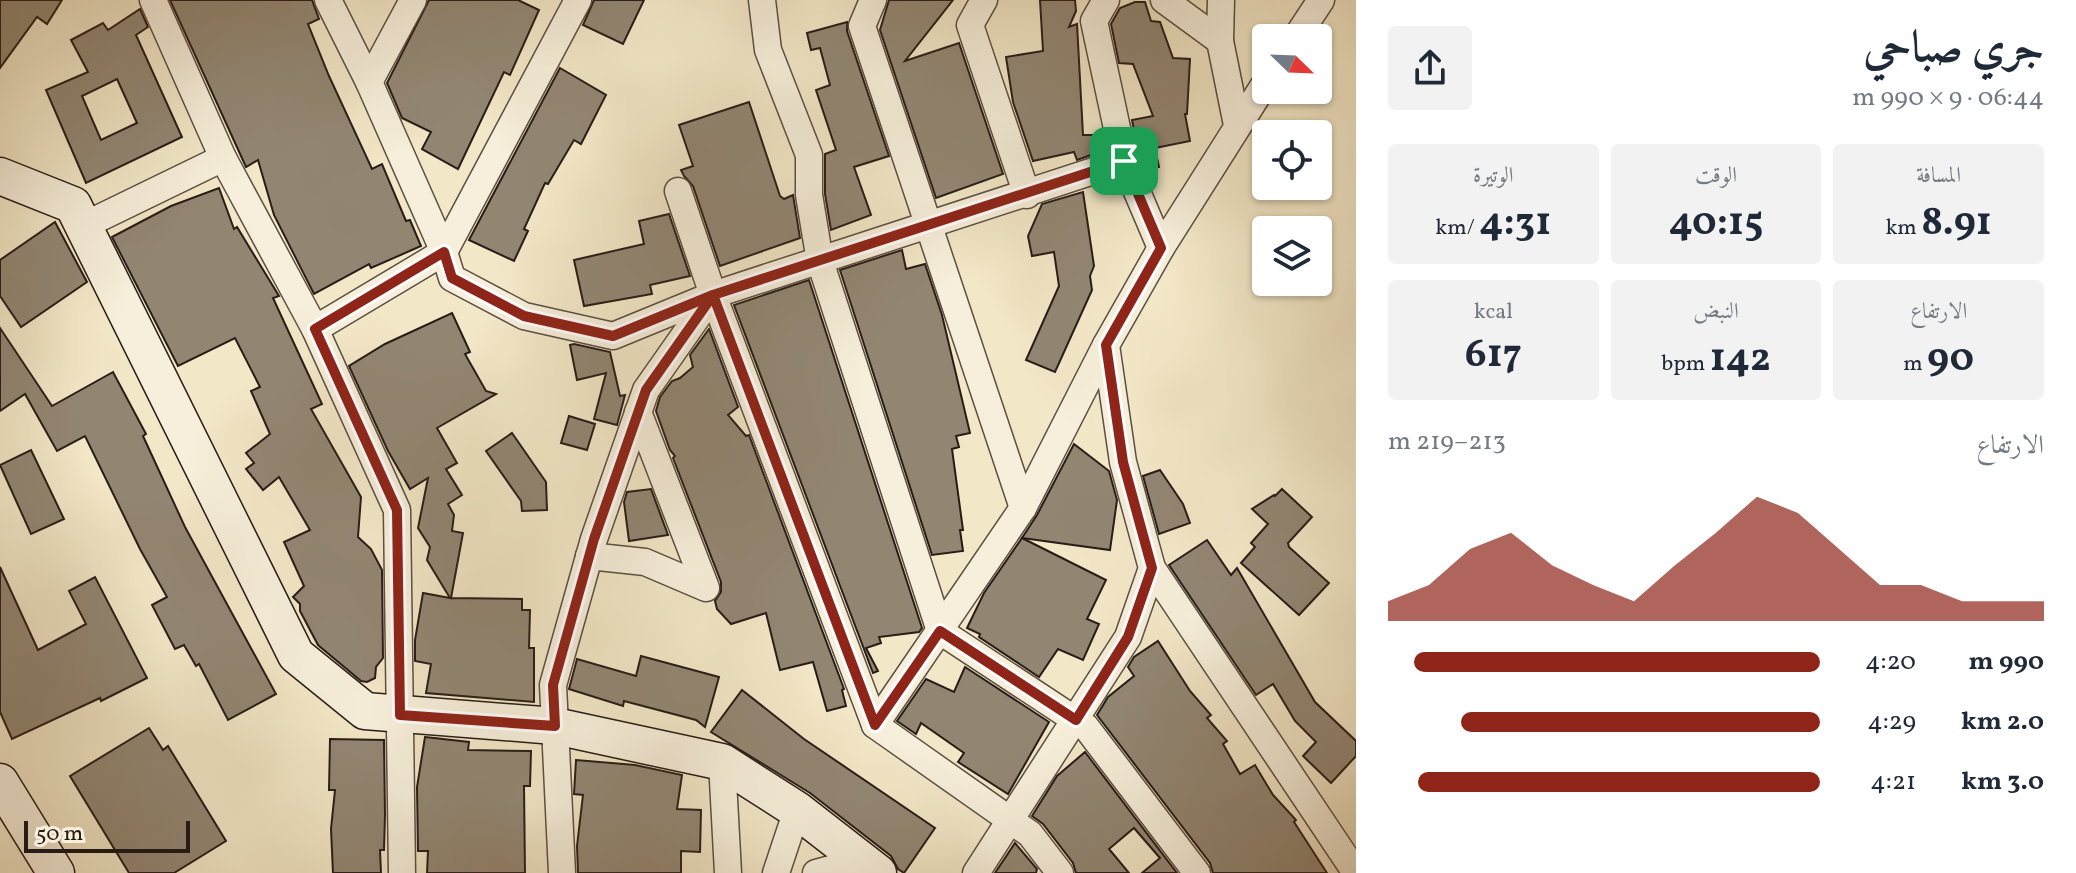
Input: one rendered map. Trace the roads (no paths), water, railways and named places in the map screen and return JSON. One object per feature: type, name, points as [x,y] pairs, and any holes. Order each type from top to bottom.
[{"type":"street","points":[[153,0],[223,158],[315,329],[397,510],[402,873]]},
{"type":"street","points":[[328,0],[369,82],[444,252],[452,278],[524,316],[613,336],[713,295],[1124,161]]},
{"type":"street","points":[[369,82],[413,0]]},
{"type":"street","points":[[315,329],[444,252],[578,0]]},
{"type":"street","points":[[762,0],[768,50],[809,155],[809,195],[820,261],[940,631],[1086,727],[1197,873]]},
{"type":"street","points":[[873,0],[862,26],[1023,508]]},
{"type":"street","points":[[984,0],[970,25],[1027,195]]},
{"type":"street","points":[[1106,0],[1094,21],[1124,161],[1161,248]]},
{"type":"street","points":[[1164,0],[1220,41]]},
{"type":"street","points":[[1221,0],[1220,41],[1237,125]]},
{"type":"street","points":[[1305,24],[1321,0]]},
{"type":"street","points":[[875,725],[1023,508],[1106,345],[1161,248],[1252,103]]},
{"type":"street","points":[[83,226],[223,158]]},
{"type":"street","points":[[0,176],[73,205],[296,655],[365,711],[555,726],[722,762],[797,810],[871,866]]},
{"type":"street","points":[[678,191],[713,295],[875,725],[1030,834],[1060,873]]},
{"type":"street","points":[[562,873],[553,685],[589,556],[646,390],[713,295]]},
{"type":"street","points":[[1106,345],[1123,462],[1152,568],[1356,873]]},
{"type":"street","points":[[589,556],[645,562],[706,588],[638,412]]},
{"type":"street","points":[[976,873],[1128,637],[1152,568]]},
{"type":"street","points":[[722,762],[728,873]]},
{"type":"street","points":[[0,782],[56,873]]},
{"type":"street","points":[[776,873],[797,810]]},
{"type":"street","points":[[816,873],[871,866]]}]
